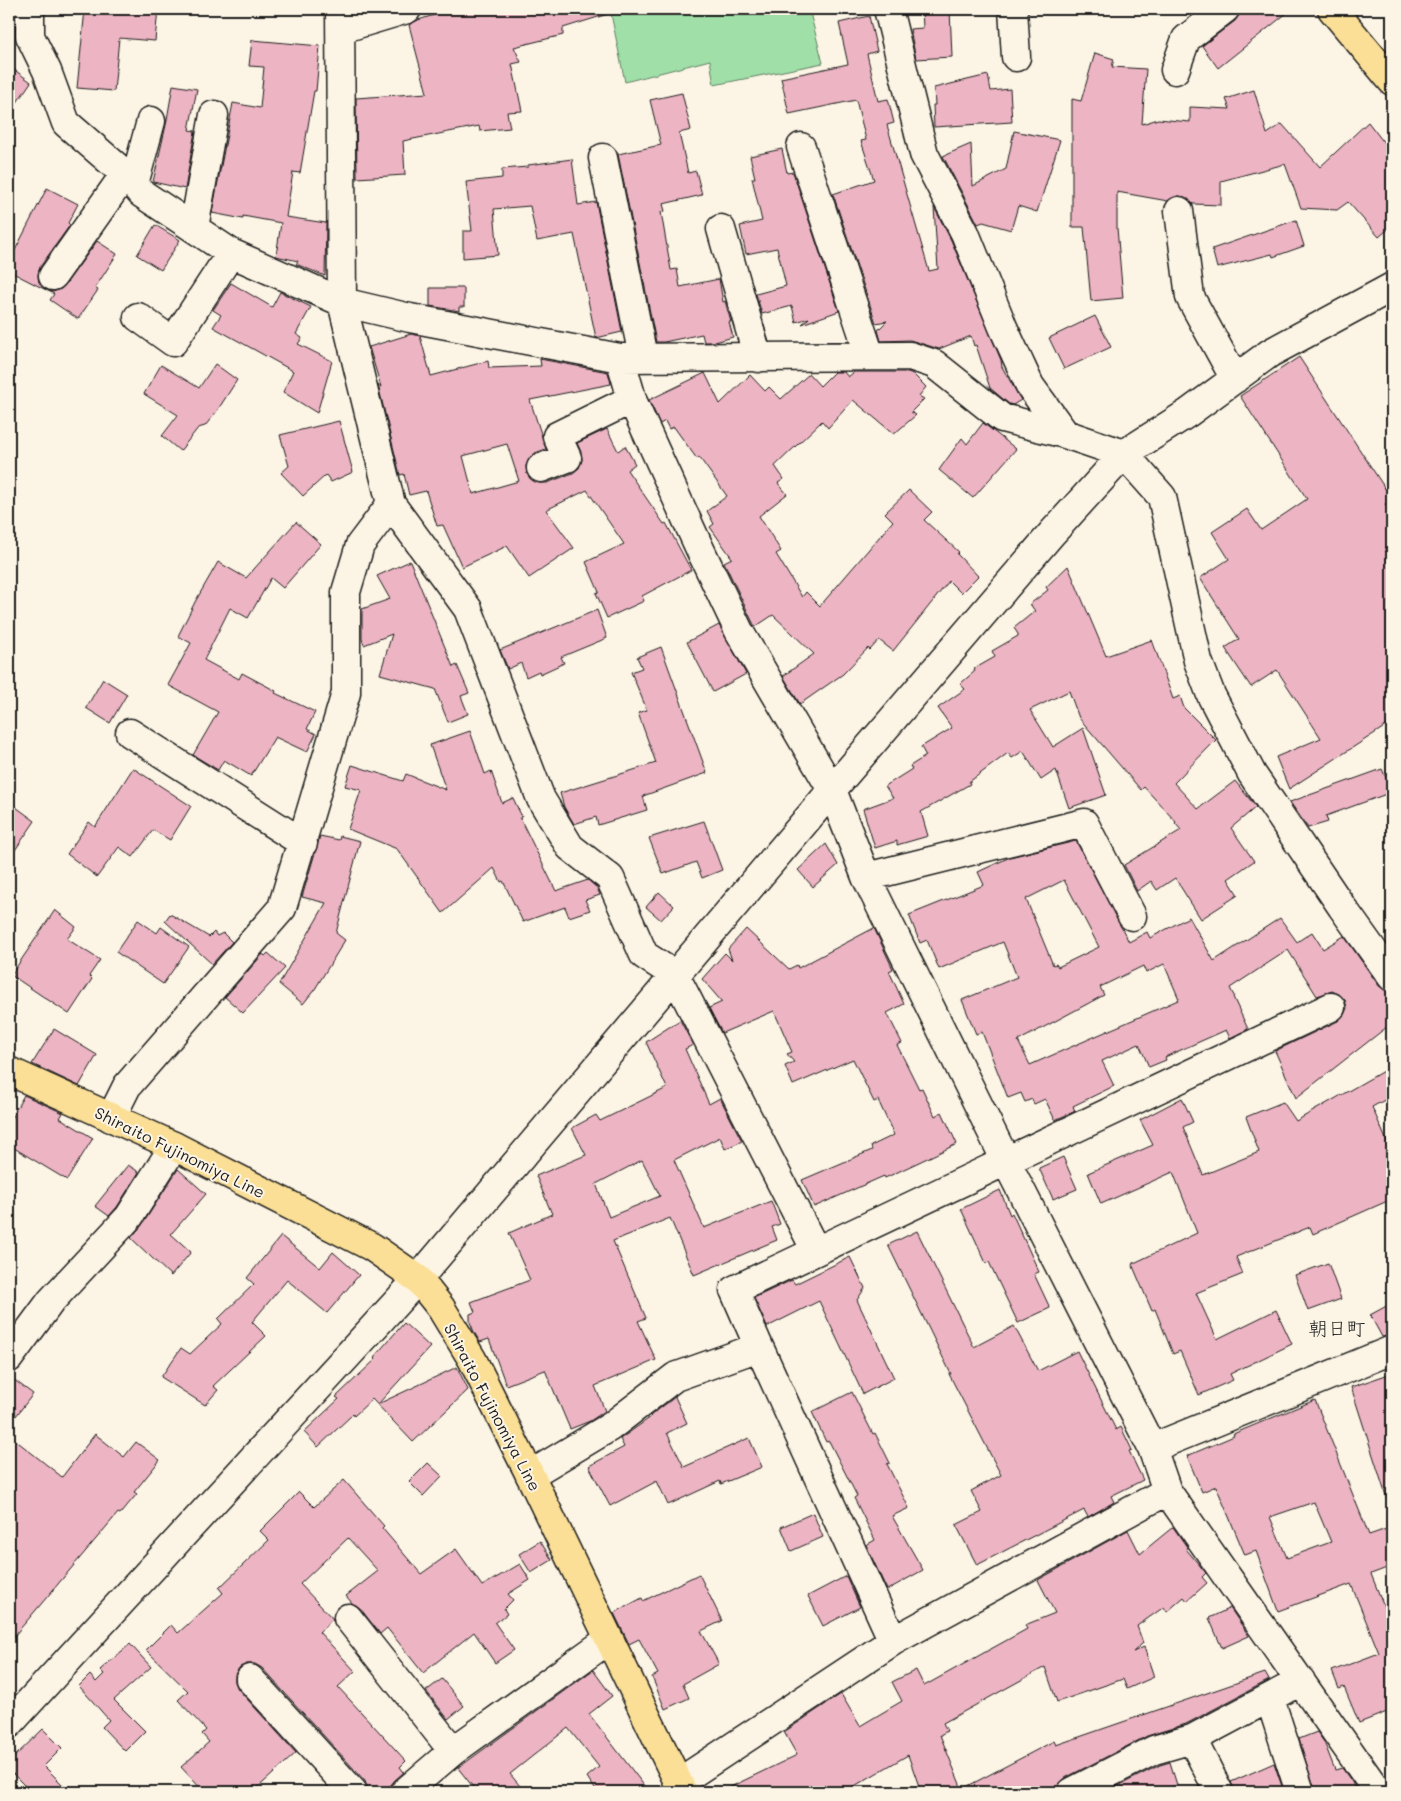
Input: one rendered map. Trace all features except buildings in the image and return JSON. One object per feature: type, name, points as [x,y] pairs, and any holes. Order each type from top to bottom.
[{"type":"main road","points":[[1332,9],[1392,81]]},
{"type":"main road","name":"Shiraito Fujinomiya Line","points":[[9,1071],[174,1146],[372,1247],[418,1279],[441,1308],[472,1359],[681,1788]]},
{"type":"street","points":[[30,9],[19,32],[48,71],[66,123],[130,179],[141,193],[231,253],[342,302],[410,318],[632,358],[910,356],[934,364],[1002,418],[1065,434],[1124,454],[1162,497],[1198,661],[1211,695],[1252,774],[1336,899],[1392,977]]},
{"type":"street","points":[[407,9],[340,19],[342,302],[390,504],[468,609],[541,799],[570,847],[610,878],[644,955],[675,976],[816,1251]]},
{"type":"street","points":[[888,9],[924,154],[965,233],[1003,327],[1030,386],[1065,434]]},
{"type":"street","points":[[1013,9],[1016,57]]},
{"type":"street","points":[[1175,70],[1186,38],[1225,9]]},
{"type":"street","points":[[194,228],[214,115]]},
{"type":"street","points":[[53,276],[130,179],[150,121]]},
{"type":"street","points":[[801,147],[870,356]]},
{"type":"street","points":[[604,158],[632,358],[632,399],[699,547],[739,631],[832,790],[866,877],[1006,1161],[1152,1448],[1167,1491],[1378,1792]]},
{"type":"street","points":[[1179,211],[1190,297],[1235,379]]},
{"type":"street","points":[[721,229],[758,358]]},
{"type":"street","points":[[138,317],[173,342],[231,253]]},
{"type":"street","points":[[9,1724],[418,1279],[832,790],[1053,532],[1124,454],[1188,413],[1270,353],[1392,287]]},
{"type":"street","points":[[541,468],[567,458],[557,436],[632,399]]},
{"type":"street","points":[[111,1118],[127,1086],[282,908],[303,843],[346,693],[346,592],[360,545],[390,504]]},
{"type":"street","points":[[130,733],[303,843]]},
{"type":"street","points":[[866,877],[1084,822],[1132,916]]},
{"type":"street","points":[[893,1641],[734,1290],[1331,1007]]},
{"type":"street","points":[[9,1358],[52,1301],[130,1217],[174,1146]]},
{"type":"street","points":[[530,1475],[610,1427],[675,1377],[759,1347]]},
{"type":"street","points":[[1152,1448],[1392,1350]]},
{"type":"street","points":[[681,1788],[893,1641],[1167,1491]]},
{"type":"street","points":[[348,1618],[453,1751]]},
{"type":"street","points":[[405,1792],[453,1751],[608,1640]]},
{"type":"street","points":[[250,1679],[353,1792]]},
{"type":"street","points":[[1072,1792],[1154,1750],[1192,1739],[1270,1699],[1301,1680]]},
{"type":"street","points":[[1270,1699],[1300,1792]]},
{"type":"street","points":[[1192,1739],[1219,1792]]},
{"type":"green space","points":[[610,9],[809,9],[823,63],[714,85],[710,60],[625,82]]},
{"type":"district","name":"朝日町","points":[[1337,1327]]}]
